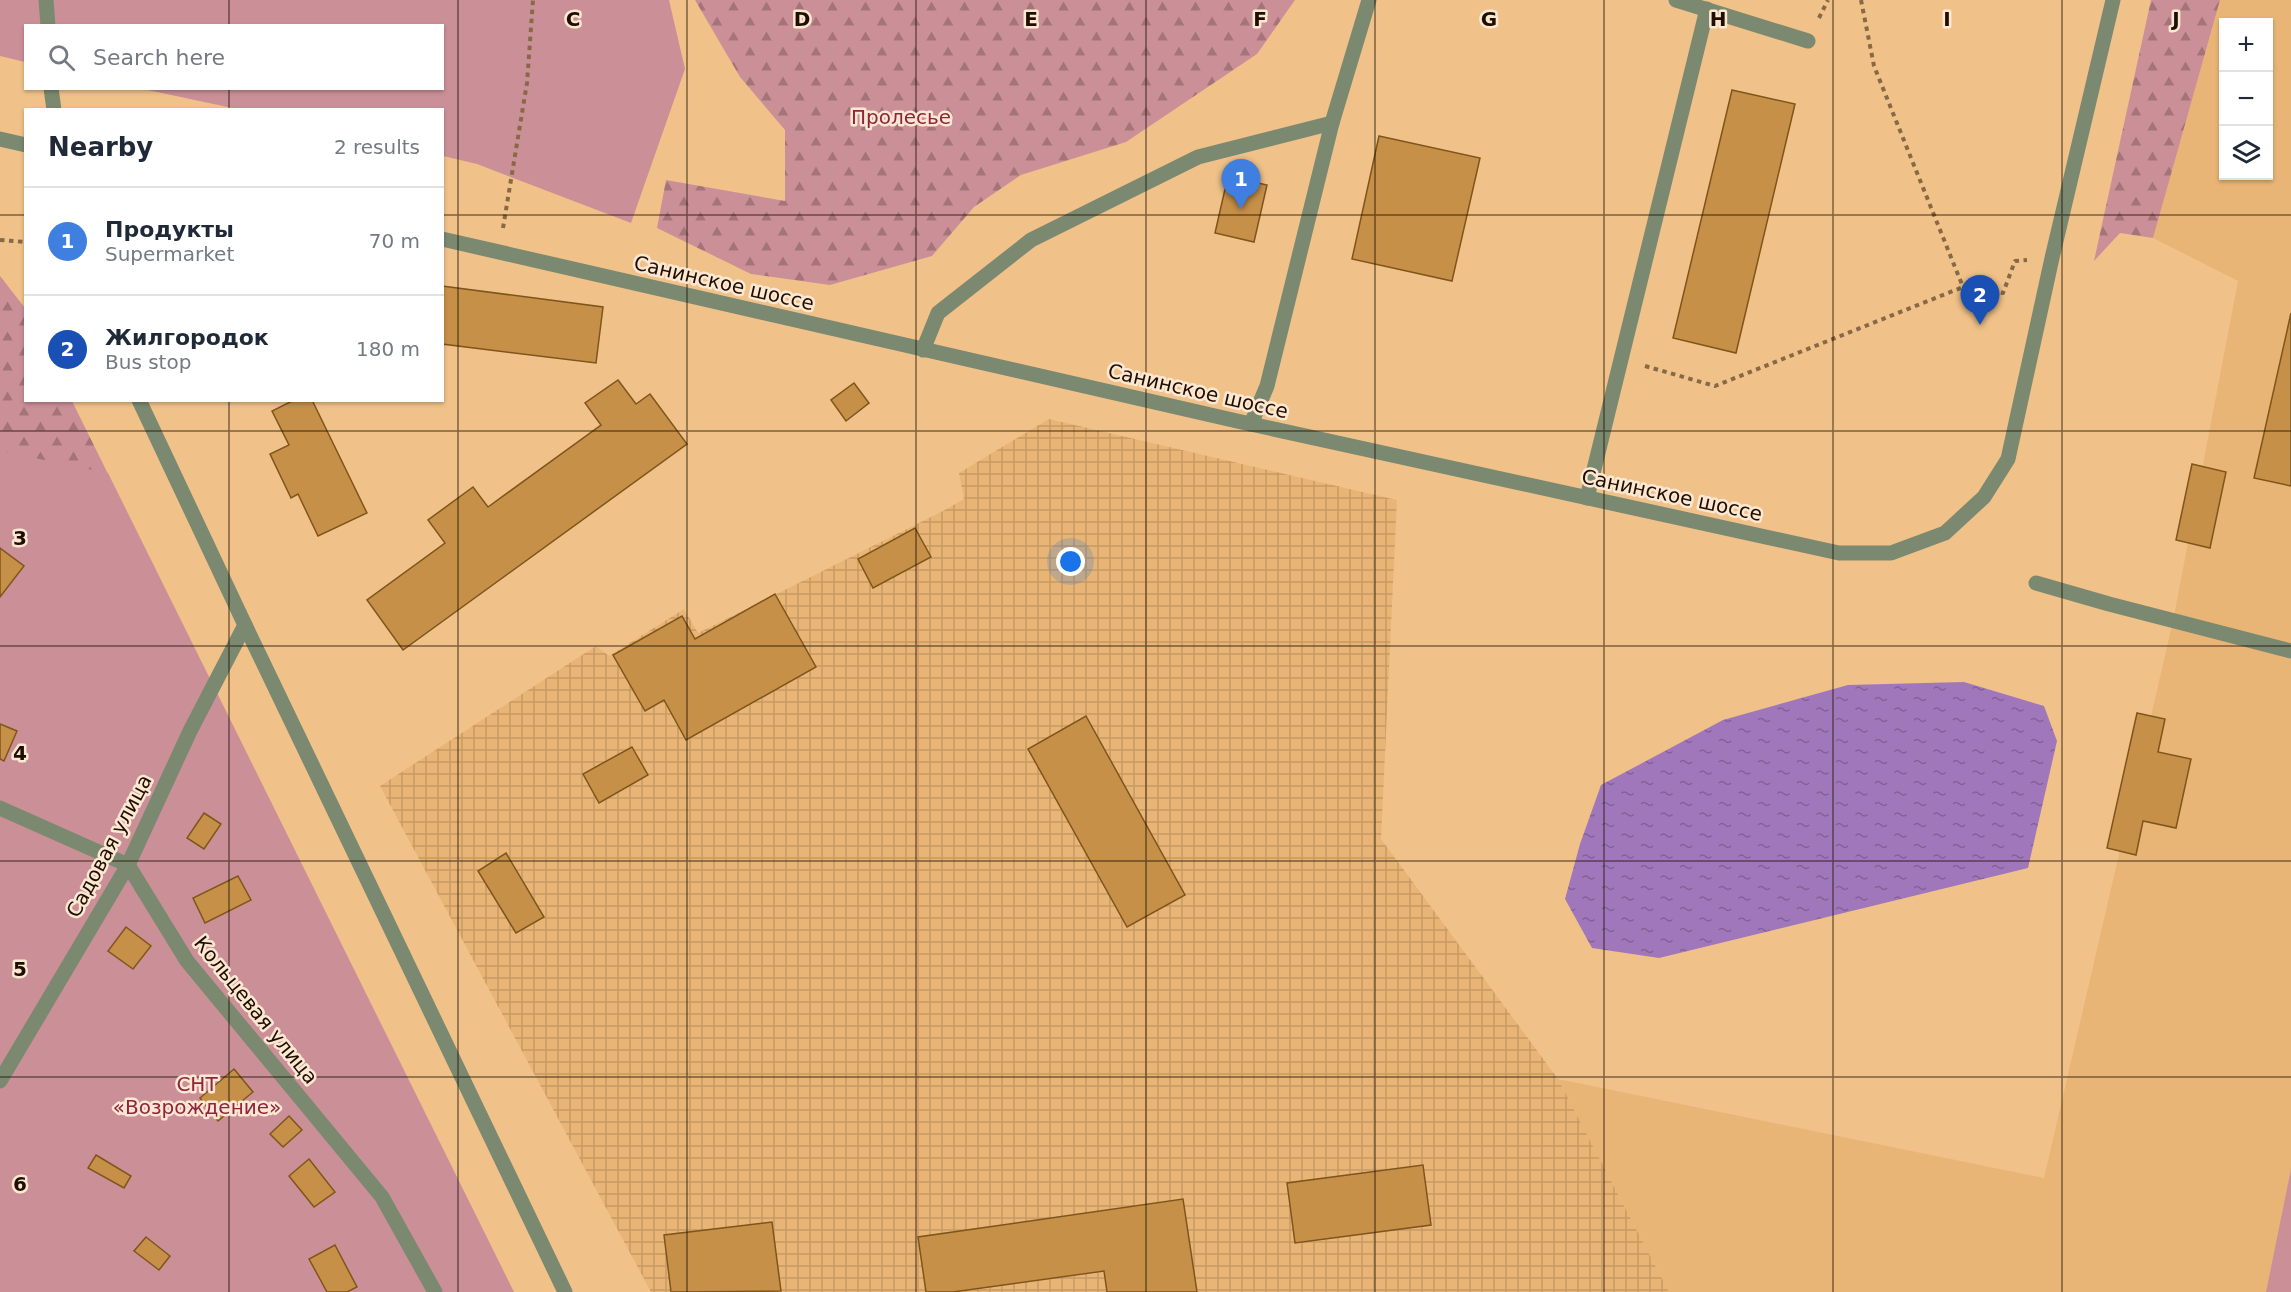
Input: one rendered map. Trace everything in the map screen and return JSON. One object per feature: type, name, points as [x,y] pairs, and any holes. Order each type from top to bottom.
[{"type":"street","points":[[46,0],[48,24]]},
{"type":"street","points":[[1251,424],[1268,386],[1332,123],[1369,0]]},
{"type":"street","points":[[1676,0],[1808,41]]},
{"type":"street","points":[[2052,258],[2113,0]]},
{"type":"street","points":[[1587,498],[1707,9]]},
{"type":"street","points":[[51,90],[54,108]]},
{"type":"street","points":[[923,350],[938,313],[1031,240],[1198,157],[1332,123]]},
{"type":"street","points":[[0,139],[24,145]]},
{"type":"street","name":"Санинское шоссе","points":[[444,239],[1251,424],[1839,553],[1891,553],[1945,533],[1984,497],[2008,459],[2052,258]]},
{"type":"street","points":[[140,402],[565,1292]]},
{"type":"street","points":[[2036,583],[2291,651]]},
{"type":"street","name":"Садовая улица","points":[[0,1081],[128,865],[190,731],[245,625]]},
{"type":"street","points":[[0,808],[128,865]]},
{"type":"street","name":"Кольцевая улица","points":[[128,865],[187,961],[382,1197],[435,1292]]},
{"type":"path","points":[[499,252],[527,83],[532,0]]},
{"type":"path","points":[[1861,0],[1874,66],[1963,287]]},
{"type":"path","points":[[0,240],[24,242]]},
{"type":"path","points":[[1621,359],[1714,386],[1963,287],[2003,293],[2015,261],[2052,258]]},
{"type":"shaded area","points":[[2216,0],[2291,0],[2291,1292],[1669,1292],[1558,1079],[2044,1178],[2173,621],[2238,281],[2153,238]]},
{"type":"shaded area","points":[[1049,419],[1397,500],[1381,839],[1558,1079],[1669,1292],[651,1292],[380,786],[596,646],[609,656],[684,609],[698,633],[943,511],[964,499],[959,473]]},
{"type":"green space","points":[[0,0],[669,0],[685,69],[631,223],[477,164],[444,156],[444,108],[232,108],[148,90],[444,90],[444,24],[24,24],[24,62],[0,56]]},
{"type":"green space","name":"Пролесье","points":[[695,0],[1295,0],[1257,54],[1126,142],[1021,175],[974,207],[932,256],[830,285],[751,274],[657,228],[666,180],[785,201],[785,130],[740,77]]},
{"type":"green space","points":[[2151,0],[2220,0],[2153,238],[2120,233],[2094,261]]},
{"type":"green space","points":[[0,276],[24,307],[24,402],[72,402],[111,480],[0,456]]},
{"type":"green space","name":"СНТ «Возрождение»","points":[[0,451],[108,473],[514,1292],[0,1292]]},
{"type":"green space","points":[[2291,1169],[2291,1292],[2266,1292]]},
{"type":"water","points":[[1964,682],[2044,706],[2057,741],[2028,868],[1659,958],[1592,948],[1565,899],[1580,844],[1601,785],[1723,720],[1848,685]]},
{"type":"building","points":[[1732,90],[1795,104],[1736,353],[1673,338]]},
{"type":"building","points":[[1379,136],[1480,158],[1452,281],[1352,259]]},
{"type":"building","points":[[1228,176],[1267,185],[1254,242],[1215,233]]},
{"type":"building","points":[[444,286],[603,307],[596,363],[444,344]]},
{"type":"building","points":[[2291,313],[2291,486],[2254,478]]},
{"type":"building","points":[[618,380],[636,404],[650,394],[687,444],[403,650],[367,600],[445,543],[428,520],[473,487],[488,507],[601,425],[585,403]]},
{"type":"building","points":[[854,383],[869,403],[846,421],[831,400]]},
{"type":"building","points":[[290,402],[313,402],[367,513],[318,536],[298,494],[291,498],[270,454],[289,445],[272,411]]},
{"type":"building","points":[[2192,464],[2226,472],[2210,548],[2176,540]]},
{"type":"building","points":[[915,528],[931,557],[873,588],[858,559]]},
{"type":"building","points":[[0,548],[24,566],[0,597]]},
{"type":"building","points":[[775,594],[816,667],[686,740],[664,700],[645,711],[613,655],[682,616],[695,639]]},
{"type":"building","points":[[2137,713],[2165,719],[2158,752],[2191,759],[2176,828],[2143,821],[2136,855],[2107,848]]},
{"type":"building","points":[[1086,716],[1185,895],[1127,927],[1028,749]]},
{"type":"building","points":[[0,724],[17,731],[4,761],[0,759]]},
{"type":"building","points":[[632,747],[648,775],[599,803],[583,774]]},
{"type":"building","points":[[204,813],[221,824],[204,849],[187,838]]},
{"type":"building","points":[[506,853],[544,917],[516,933],[478,871]]},
{"type":"building","points":[[238,876],[251,900],[205,923],[193,898]]},
{"type":"building","points":[[126,927],[151,946],[133,969],[108,951]]},
{"type":"building","points":[[234,1069],[253,1092],[218,1121],[200,1098]]},
{"type":"building","points":[[289,1116],[302,1130],[283,1147],[270,1134]]},
{"type":"building","points":[[96,1155],[131,1176],[124,1188],[88,1168]]},
{"type":"building","points":[[309,1159],[335,1192],[314,1207],[289,1176]]},
{"type":"building","points":[[1423,1165],[1431,1225],[1295,1243],[1287,1183]]},
{"type":"building","points":[[1183,1199],[1197,1292],[1107,1292],[1104,1271],[953,1292],[926,1292],[918,1237]]},
{"type":"building","points":[[772,1222],[781,1291],[671,1292],[664,1235]]},
{"type":"building","points":[[146,1237],[170,1256],[159,1270],[134,1251]]},
{"type":"building","points":[[335,1245],[357,1287],[347,1292],[327,1292],[309,1259]]},
{"type":"place","name":"Продукты","points":[[1241,209]]},
{"type":"place","name":"Жилгородок","points":[[1980,325]]}]
